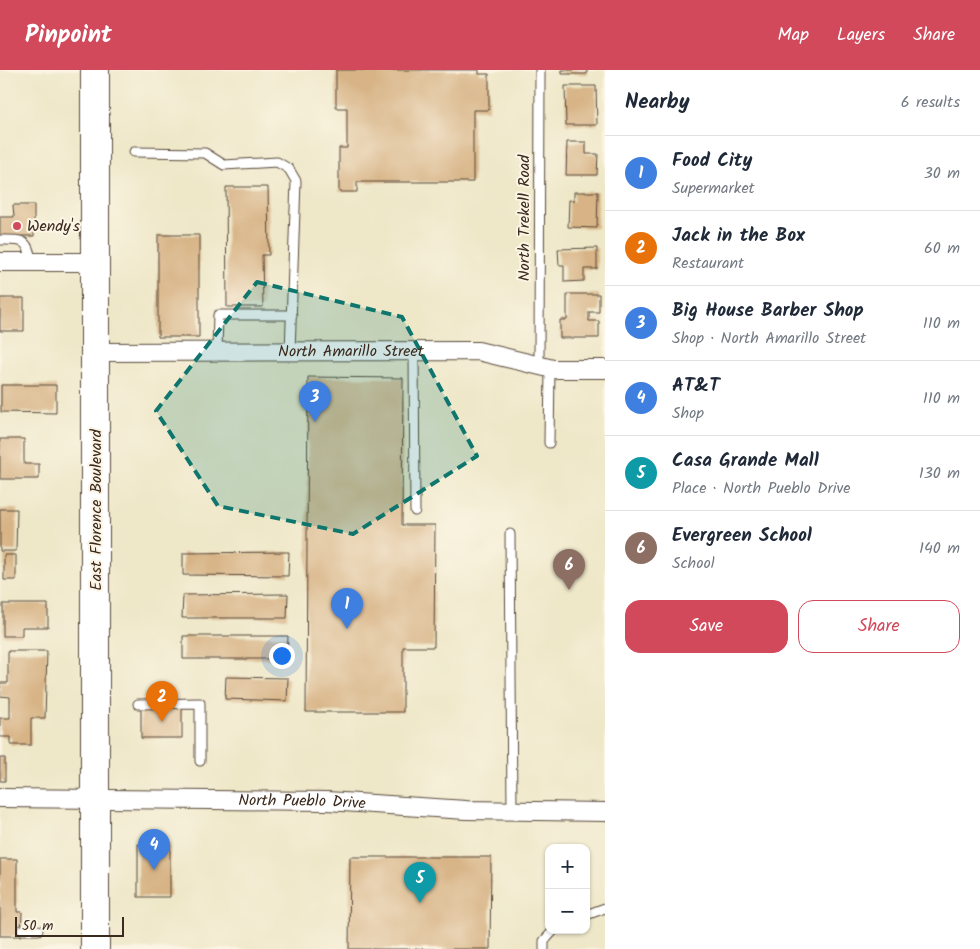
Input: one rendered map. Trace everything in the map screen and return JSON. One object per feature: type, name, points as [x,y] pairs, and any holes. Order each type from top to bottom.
[{"type":"main road","name":"East Florence Boulevard","points":[[95,70],[95,949]]},
{"type":"street","points":[[0,262],[96,262]]},
{"type":"street","name":"North Amarillo Street","points":[[95,352],[478,351],[544,367],[605,368]]},
{"type":"street","name":"North Pueblo Drive","points":[[0,798],[351,802],[512,812],[605,812]]},
{"type":"lane","name":"North Trekell Road","points":[[540,70],[544,367],[549,443]]},
{"type":"lane","points":[[134,152],[205,153],[224,165],[277,162],[289,169],[296,181],[290,352]]},
{"type":"lane","points":[[0,240],[21,240],[30,250],[31,262]]},
{"type":"lane","points":[[217,352],[218,315],[292,315]]},
{"type":"lane","points":[[414,352],[415,511]]},
{"type":"lane","points":[[510,534],[512,812]]},
{"type":"lane","points":[[138,704],[200,703],[200,761]]},
{"type":"lane","points":[[590,914],[605,908]]},
{"type":"lane","points":[[22,930],[38,930]]},
{"type":"lane","points":[[544,949],[544,941],[550,934]]},
{"type":"highlighted area","points":[[257,282],[402,317],[477,456],[353,534],[218,506],[156,411]]},
{"type":"building","points":[[336,70],[479,70],[479,74],[489,74],[489,110],[473,110],[473,182],[357,182],[357,192],[339,192],[339,148],[347,148],[347,108],[336,108]]},
{"type":"building","points":[[562,70],[587,70],[587,74],[562,74]]},
{"type":"building","points":[[565,86],[596,86],[597,125],[566,125]]},
{"type":"building","points":[[567,142],[586,142],[586,154],[598,154],[597,175],[566,175]]},
{"type":"building","points":[[226,187],[268,187],[269,255],[262,255],[263,307],[227,307]]},
{"type":"building","points":[[574,192],[598,192],[597,228],[568,227],[569,200],[574,201]]},
{"type":"building","name":"Wendy's","points":[[13,205],[34,205],[34,236],[0,236],[0,217],[14,217]]},
{"type":"building","points":[[158,235],[199,235],[199,337],[158,337]]},
{"type":"building","points":[[597,248],[597,269],[584,269],[584,281],[564,282],[564,265],[559,265],[558,249]]},
{"type":"building","points":[[567,294],[599,294],[599,312],[589,312],[589,321],[599,321],[599,338],[560,338],[560,320],[567,320]]},
{"type":"building","points":[[0,298],[24,298],[24,331],[0,331]]},
{"type":"building","points":[[308,377],[403,378],[402,525],[435,525],[434,647],[403,647],[403,712],[306,712]]},
{"type":"building","points":[[1,385],[56,385],[56,413],[1,412]]},
{"type":"building","points":[[0,439],[24,439],[24,464],[39,464],[39,479],[0,479]]},
{"type":"building","points":[[0,509],[17,509],[16,551],[0,551]]},
{"type":"building","points":[[289,552],[288,576],[183,575],[183,553]]},
{"type":"building","points":[[4,555],[16,555],[16,580],[4,580]]},
{"type":"building","points":[[288,594],[287,618],[182,618],[183,595]]},
{"type":"building","points":[[3,604],[48,604],[48,627],[22,627],[22,636],[3,636]]},
{"type":"building","points":[[183,636],[288,636],[287,659],[183,659]]},
{"type":"building","points":[[8,651],[47,651],[45,718],[31,718],[31,745],[11,745],[11,737],[0,737],[0,718],[10,718],[10,697],[0,696],[0,683],[8,683]]},
{"type":"building","points":[[226,677],[288,678],[287,701],[225,699]]},
{"type":"building","points":[[141,706],[182,706],[182,738],[141,738]]},
{"type":"building","points":[[0,758],[5,758],[5,781],[0,781]]},
{"type":"building","points":[[138,844],[170,844],[170,897],[138,897]]},
{"type":"building","points":[[350,857],[491,857],[490,949],[349,949]]},
{"type":"building","points":[[0,859],[17,859],[17,912],[22,912],[21,936],[0,936]]},
{"type":"place","name":"Wendy's","points":[[17,226]]},
{"type":"place","name":"Big House Barber Shop","points":[[315,422]]},
{"type":"place","name":"Evergreen School","points":[[569,590]]},
{"type":"place","name":"Food City","points":[[347,629]]},
{"type":"place","name":"Jack in the Box","points":[[162,722]]},
{"type":"place","name":"AT&T","points":[[154,870]]},
{"type":"place","name":"Casa Grande Mall","points":[[420,903]]}]
